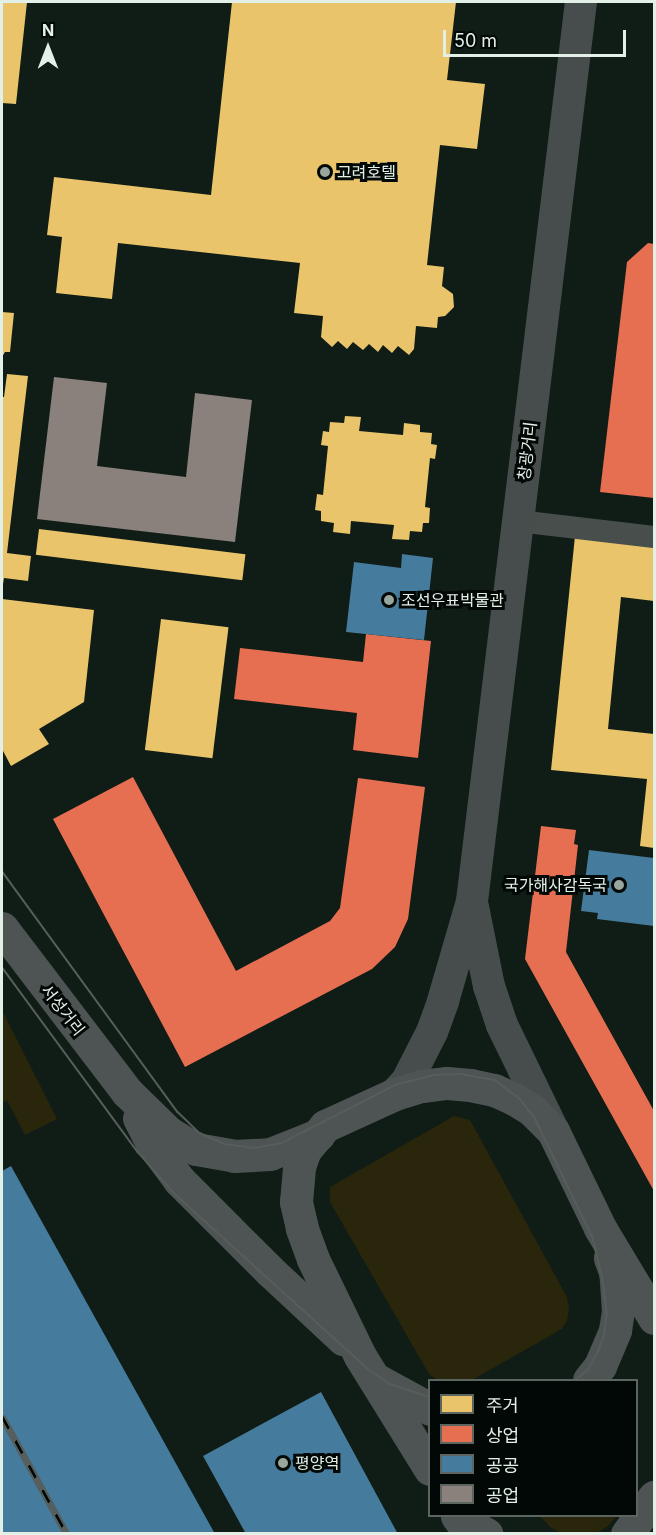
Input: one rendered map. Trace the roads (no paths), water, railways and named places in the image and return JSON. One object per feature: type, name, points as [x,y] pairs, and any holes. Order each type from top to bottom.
[{"type":"main road","name":"창광거리","points":[[472,901],[581,2]]},
{"type":"main road","points":[[395,1094],[412,1072],[432,1032],[472,901]]},
{"type":"main road","points":[[472,901],[489,986],[502,1025],[600,1228],[654,1318]]},
{"type":"main road","name":"서성거리","points":[[2,928],[127,1092]]},
{"type":"main road","points":[[428,1467],[368,1367],[313,1259],[298,1211],[297,1183],[299,1167],[305,1150],[325,1126],[395,1094],[422,1086],[447,1083],[494,1090],[532,1110],[553,1131]]},
{"type":"main road","points":[[127,1092],[169,1133],[196,1149],[234,1156],[270,1154],[318,1135]]},
{"type":"main road","points":[[127,1092],[151,1142],[179,1180],[368,1367],[428,1407]]},
{"type":"main road","points":[[590,1379],[609,1348],[618,1311],[615,1272],[600,1228]]},
{"type":"main road","points":[[627,1533],[654,1497]]},
{"type":"street","points":[[518,521],[654,537]]},
{"type":"tram line","points":[[2,871],[178,1112],[200,1133],[225,1144],[254,1148],[282,1143],[398,1084],[433,1075],[461,1074],[495,1080],[519,1098],[535,1118],[593,1238],[603,1280],[607,1314],[605,1334],[588,1370],[577,1379]]},
{"type":"tram line","points":[[2,967],[138,1152],[174,1193],[367,1368],[390,1384],[428,1396]]},
{"type":"railway","points":[[2,1416],[67,1534]]},
{"type":"place","name":"고려호텔","points":[[325,172]]},
{"type":"place","name":"조선우표박물관","points":[[389,600]]},
{"type":"place","name":"국가해사감독국","points":[[619,885]]},
{"type":"place","name":"평양역","points":[[283,1463]]}]
